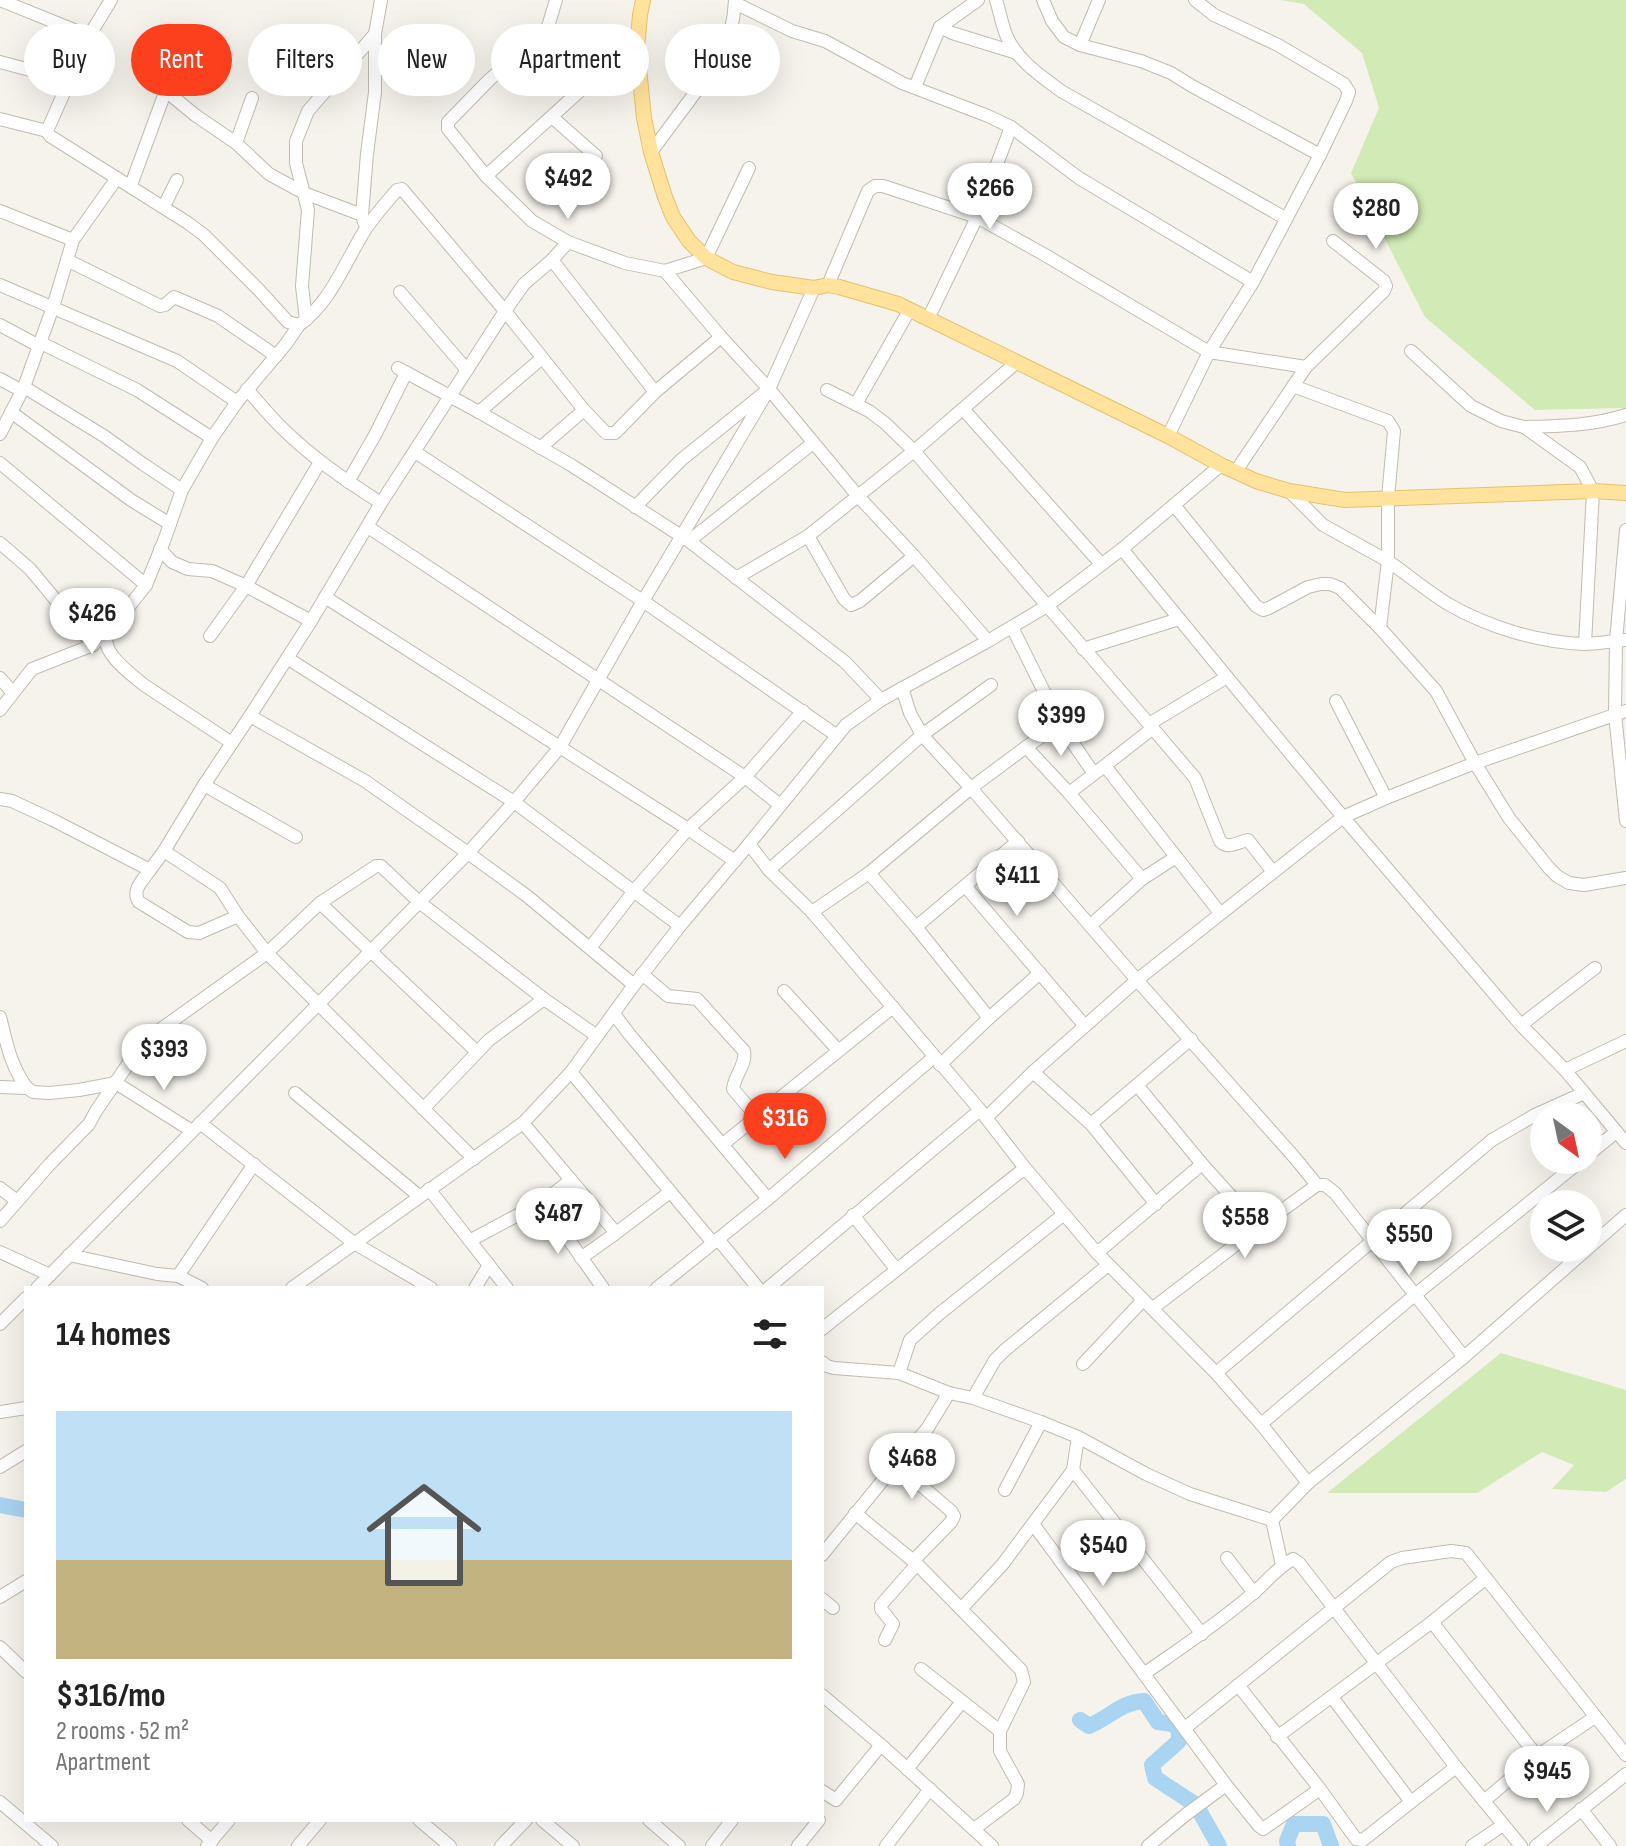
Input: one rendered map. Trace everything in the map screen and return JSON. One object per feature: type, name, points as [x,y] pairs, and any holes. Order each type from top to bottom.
[{"type":"main road","points":[[638,24],[643,0]]},
{"type":"main road","points":[[640,96],[651,152],[673,217],[689,241],[706,258],[733,272],[868,294],[910,309],[1221,465],[1256,481],[1289,491],[1345,500],[1593,491],[1626,493]]},
{"type":"street","points":[[0,0],[59,24]]},
{"type":"street","points":[[96,24],[111,0]]},
{"type":"street","points":[[366,229],[362,215],[375,92],[375,34],[381,0]]},
{"type":"street","points":[[549,24],[556,0]]},
{"type":"street","points":[[915,87],[940,27],[978,0]]},
{"type":"street","points":[[996,0],[1007,37],[1017,53],[1043,78],[1285,218]]},
{"type":"street","points":[[1043,0],[1052,21],[1064,37],[1080,45],[1141,61],[1171,73],[1320,155]]},
{"type":"street","points":[[1080,45],[1099,0]]},
{"type":"street","points":[[1168,436],[1209,352],[1253,282],[1320,155],[1349,92],[1344,84],[1278,45],[1214,15],[1195,0]]},
{"type":"street","points":[[651,152],[721,58],[732,27],[735,2],[792,31],[825,41],[902,83],[1011,127],[1079,178],[1253,282]]},
{"type":"street","points":[[940,27],[1017,53]]},
{"type":"street","points":[[303,322],[302,286],[308,210],[296,163],[296,141],[308,111],[375,34]]},
{"type":"street","points":[[0,62],[24,68]]},
{"type":"street","points":[[491,78],[448,122],[448,129],[486,176],[532,221],[568,242],[625,263],[665,271],[706,258],[749,168]]},
{"type":"street","points":[[47,131],[61,96]]},
{"type":"street","points":[[131,185],[164,96]]},
{"type":"street","points":[[172,96],[236,143],[269,174],[304,193],[362,215]]},
{"type":"street","points":[[486,176],[577,96]]},
{"type":"street","points":[[236,143],[252,98]]},
{"type":"street","points":[[552,117],[596,156]]},
{"type":"street","points":[[0,119],[47,131],[50,136],[164,206],[204,235],[288,322],[303,322]]},
{"type":"street","points":[[929,317],[977,217],[1011,127]]},
{"type":"street","points":[[0,434],[23,389],[40,344],[73,240],[117,178]]},
{"type":"street","points":[[164,206],[177,180]]},
{"type":"street","points":[[39,1286],[468,853],[560,747],[643,601],[686,539],[769,389],[868,191],[875,186],[883,186],[977,217],[1209,352],[1306,367]]},
{"type":"street","points":[[232,743],[144,685],[110,652],[105,636],[146,585],[182,490],[212,438],[247,389],[331,290],[366,229],[397,190],[402,189],[606,433],[615,433],[655,392],[721,337]]},
{"type":"street","points":[[0,211],[73,240]]},
{"type":"street","points":[[1236,471],[1306,367],[1384,291],[1384,281],[1333,241]]},
{"type":"street","points":[[238,916],[199,933],[188,932],[139,902],[136,891],[311,621],[381,503],[505,311],[524,284],[568,242]]},
{"type":"street","points":[[67,260],[160,306],[174,297],[218,316],[276,356]]},
{"type":"street","points":[[552,260],[655,392]]},
{"type":"street","points":[[665,271],[857,495],[988,641]]},
{"type":"street","points":[[0,285],[177,361],[237,402]]},
{"type":"street","points":[[400,292],[467,370]]},
{"type":"street","points":[[856,404],[910,309]]},
{"type":"street","points":[[0,325],[137,390],[212,438]]},
{"type":"street","points":[[1411,351],[1471,406],[1501,421],[1524,427],[1577,426],[1626,415]]},
{"type":"street","points":[[479,412],[542,358]]},
{"type":"street","points":[[736,578],[808,536],[964,410],[1017,362]]},
{"type":"street","points":[[348,482],[375,435],[402,370],[571,465],[686,539],[845,662],[881,700]]},
{"type":"street","points":[[0,379],[104,436],[182,490]]},
{"type":"street","points":[[1293,386],[1392,425],[1388,561],[1380,628]]},
{"type":"street","points":[[247,389],[278,425],[320,462],[381,503]]},
{"type":"street","points":[[635,507],[681,460],[769,389]]},
{"type":"street","points":[[827,390],[885,423],[914,451],[1195,778],[1220,841],[1228,846],[1248,840],[1273,872]]},
{"type":"street","points":[[540,448],[584,410]]},
{"type":"street","points":[[964,410],[1101,564]]},
{"type":"street","points":[[11,412],[131,500],[170,524]]},
{"type":"street","points":[[1524,427],[1580,467],[1593,491],[1585,644]]},
{"type":"street","points":[[686,539],[813,443]]},
{"type":"street","points":[[415,452],[643,601],[836,735]]},
{"type":"street","points":[[210,636],[246,586],[320,462]]},
{"type":"street","points":[[0,463],[146,585]]},
{"type":"street","points":[[295,1286],[523,1123],[571,1072],[680,926],[836,735],[857,716],[1047,606],[1122,549],[1221,465]]},
{"type":"street","points":[[1289,491],[1323,525],[1388,561],[1446,603],[1469,615],[1542,639],[1585,644],[1621,640]]},
{"type":"street","points":[[1174,505],[1256,606],[1263,610],[1308,587],[1330,584],[1340,588],[1436,691],[1475,763],[1519,831],[1557,876],[1569,883],[1584,885],[1626,878]]},
{"type":"street","points":[[368,527],[745,777],[780,805]]},
{"type":"street","points":[[1626,530],[1620,712],[1626,821]]},
{"type":"street","points":[[808,536],[844,599],[851,605],[914,556]]},
{"type":"street","points":[[0,543],[30,569],[93,645]]},
{"type":"street","points":[[160,549],[172,562],[188,569],[212,571],[311,621]]},
{"type":"street","points":[[1122,549],[1343,817],[1626,1143]]},
{"type":"street","points":[[325,597],[735,861]]},
{"type":"street","points":[[1083,649],[1179,619]]},
{"type":"street","points":[[0,710],[32,669],[93,645],[112,626]]},
{"type":"street","points":[[1012,627],[1060,724],[1094,774]]},
{"type":"street","points":[[287,658],[514,802],[680,926]]},
{"type":"street","points":[[1069,793],[1151,726],[1227,677]]},
{"type":"street","points":[[0,678],[13,693]]},
{"type":"street","points":[[769,870],[922,735],[991,685]]},
{"type":"street","points":[[902,688],[910,713],[922,735],[1317,1185]]},
{"type":"street","points":[[1336,701],[1386,798]]},
{"type":"street","points":[[590,948],[688,829],[745,777],[803,711]]},
{"type":"street","points":[[770,1286],[853,1215],[983,1114],[1137,980],[1343,817],[1475,763],[1620,712]]},
{"type":"street","points":[[250,716],[365,781],[527,896],[590,948],[638,980],[668,996],[697,999],[744,1051],[745,1057],[733,1089],[756,1116]]},
{"type":"street","points":[[812,912],[869,873],[971,788],[1060,724]]},
{"type":"street","points":[[1026,747],[1142,879]]},
{"type":"street","points":[[1105,766],[1220,913]]},
{"type":"street","points":[[204,785],[296,837]]},
{"type":"street","points":[[0,799],[12,801],[53,820],[150,870]]},
{"type":"street","points":[[916,927],[1018,841]]},
{"type":"street","points":[[749,844],[893,1007],[1097,1253],[1216,1373],[1308,1483]]},
{"type":"street","points":[[164,851],[220,888],[267,953],[474,1159]]},
{"type":"street","points":[[1091,925],[1142,879],[1176,857]]},
{"type":"street","points":[[0,1221],[89,1124],[137,1051],[161,1029],[267,953],[320,903],[376,866],[381,866],[418,901],[597,1036]]},
{"type":"street","points":[[869,873],[989,1018]]},
{"type":"street","points":[[966,887],[1085,1026]]},
{"type":"street","points":[[320,903],[477,1052]]},
{"type":"street","points":[[1521,1025],[1595,968]]},
{"type":"street","points":[[660,1286],[937,1061],[1040,973]]},
{"type":"street","points":[[784,991],[838,1050]]},
{"type":"street","points":[[423,1109],[489,1040],[544,999]]},
{"type":"street","points":[[723,1144],[893,1007]]},
{"type":"street","points":[[614,1014],[768,1199]]},
{"type":"street","points":[[0,1017],[11,1060],[27,1088],[33,1092],[79,1090],[116,1083],[196,1127],[254,1164],[354,1243],[428,1286]]},
{"type":"street","points":[[1091,1124],[1191,1039]]},
{"type":"street","points":[[1565,1070],[1626,1041]]},
{"type":"street","points":[[571,1072],[670,1192],[756,1286]]},
{"type":"street","points":[[1033,1072],[1091,1124],[1156,1204]]},
{"type":"street","points":[[1137,1085],[1259,1227]]},
{"type":"street","points":[[0,1087],[27,1088]]},
{"type":"street","points":[[295,1093],[424,1192],[471,1240],[505,1286]]},
{"type":"street","points":[[1216,1373],[1492,1140],[1535,1115],[1584,1093]]},
{"type":"street","points":[[523,1123],[616,1233]]},
{"type":"street","points":[[1602,1144],[1616,1132]]},
{"type":"street","points":[[178,1276],[254,1164]]},
{"type":"street","points":[[1097,1253],[1202,1164]]},
{"type":"street","points":[[824,1327],[1025,1168]]},
{"type":"street","points":[[1261,1424],[1565,1174]]},
{"type":"street","points":[[471,1240],[542,1202],[571,1180]]},
{"type":"street","points":[[1083,1364],[1148,1304],[1317,1185],[1325,1185],[1335,1193],[1464,1357]]},
{"type":"street","points":[[0,1188],[17,1201]]},
{"type":"street","points":[[581,1258],[670,1192]]},
{"type":"street","points":[[542,1202],[602,1286]]},
{"type":"street","points":[[899,1373],[910,1340],[1064,1214]]},
{"type":"street","points":[[853,1215],[896,1269]]},
{"type":"street","points":[[1272,1520],[1308,1483],[1464,1357],[1626,1215]]},
{"type":"street","points":[[0,1252],[50,1275]]},
{"type":"street","points":[[69,1255],[178,1276],[198,1286]]},
{"type":"street","points":[[476,1286],[489,1265]]},
{"type":"street","points":[[973,1398],[995,1360],[1005,1350],[1108,1265]]},
{"type":"street","points":[[152,1286],[157,1274]]},
{"type":"street","points":[[0,1324],[24,1300]]},
{"type":"street","points":[[824,1364],[834,1368],[899,1373],[949,1393],[973,1398],[1078,1437],[1190,1494],[1272,1520]]},
{"type":"street","points":[[824,1552],[927,1429],[949,1393]]},
{"type":"street","points":[[0,1412],[24,1408]]},
{"type":"street","points":[[1005,1490],[1041,1422]]},
{"type":"street","points":[[961,1609],[1002,1565],[1073,1470],[1078,1437]]},
{"type":"street","points":[[0,1467],[24,1452]]},
{"type":"street","points":[[885,1640],[893,1624],[881,1605],[954,1516],[896,1464]]},
{"type":"street","points":[[1073,1470],[1202,1634]]},
{"type":"street","points":[[855,1513],[915,1563],[1021,1670],[1024,1682],[1000,1731],[1000,1751],[1018,1784],[1017,1793],[1014,1799],[974,1829]]},
{"type":"street","points":[[1272,1520],[1282,1565]]},
{"type":"street","points":[[1033,1524],[1259,1826],[1263,1829],[1320,1789]]},
{"type":"street","points":[[1185,1728],[1391,1562],[1460,1552],[1466,1553],[1626,1755]]},
{"type":"street","points":[[1227,1558],[1254,1593]]},
{"type":"street","points":[[1145,1673],[1202,1634],[1293,1559],[1521,1846]]},
{"type":"street","points":[[1277,1737],[1486,1578]]},
{"type":"street","points":[[0,1597],[24,1582]]},
{"type":"street","points":[[824,1601],[833,1608]]},
{"type":"street","points":[[1432,1622],[1537,1756]]},
{"type":"street","points":[[1,1651],[24,1670]]},
{"type":"street","points":[[921,1669],[1000,1731]]},
{"type":"street","points":[[1238,1685],[1360,1841],[1456,1767]]},
{"type":"street","points":[[824,1697],[992,1846]]},
{"type":"street","points":[[1332,1697],[1411,1802]]},
{"type":"street","points":[[907,1769],[961,1703]]},
{"type":"street","points":[[1484,1801],[1537,1756],[1595,1717]]},
{"type":"street","points":[[824,1814],[881,1745]]},
{"type":"street","points":[[1536,1846],[1626,1774]]},
{"type":"street","points":[[1148,1846],[1226,1785]]},
{"type":"street","points":[[886,1846],[930,1789]]},
{"type":"street","points":[[824,1792],[836,1800]]},
{"type":"street","points":[[0,1802],[52,1846]]},
{"type":"street","points":[[1581,1809],[1610,1846]]},
{"type":"street","points":[[190,1822],[210,1843],[227,1822]]},
{"type":"street","points":[[298,1846],[318,1822]]},
{"type":"street","points":[[421,1822],[450,1846]]},
{"type":"street","points":[[501,1846],[524,1822]]},
{"type":"street","points":[[544,1822],[573,1846]]},
{"type":"street","points":[[651,1822],[679,1846]]},
{"type":"street","points":[[712,1846],[730,1822]]},
{"type":"street","points":[[798,1846],[817,1822]]},
{"type":"street","points":[[1472,1846],[1503,1825]]},
{"type":"green space","points":[[1281,0],[1626,0],[1626,408],[1535,410],[1425,317],[1351,173],[1379,108],[1362,53],[1304,4]]},
{"type":"green space","points":[[1501,1353],[1626,1390],[1626,1479],[1606,1492],[1552,1489],[1574,1465],[1542,1452],[1477,1493],[1327,1493]]},
{"type":"waterway","points":[[0,1505],[24,1510]]},
{"type":"waterway","points":[[1080,1720],[1089,1726],[1122,1707],[1144,1701],[1158,1722],[1173,1724],[1179,1730],[1179,1741],[1152,1765],[1155,1778],[1196,1805],[1219,1846]]},
{"type":"waterway","points":[[1288,1846],[1294,1824],[1323,1824],[1331,1846]]}]
